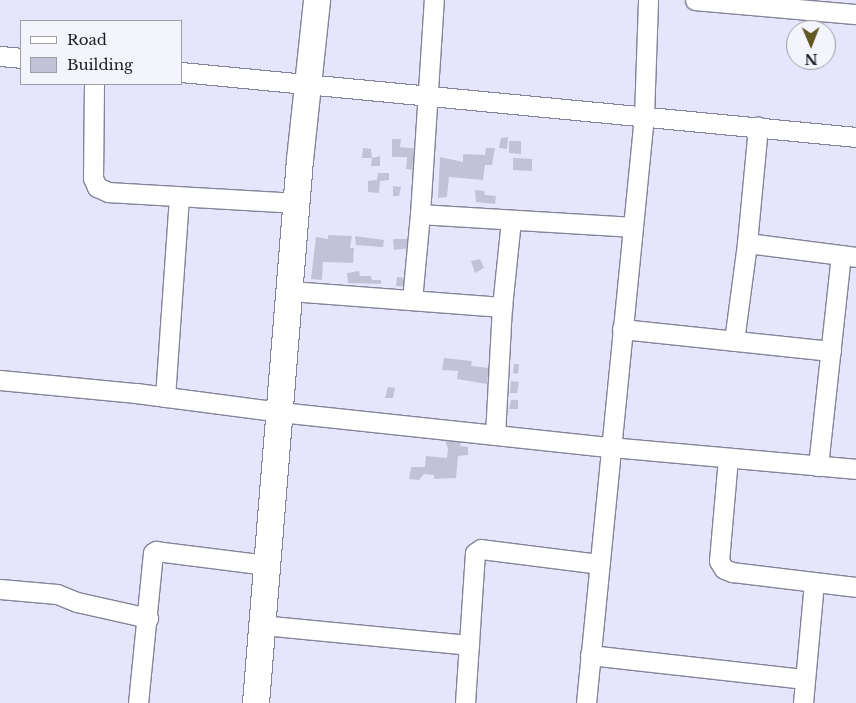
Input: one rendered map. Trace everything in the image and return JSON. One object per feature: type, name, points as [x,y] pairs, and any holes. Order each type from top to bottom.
[{"type":"street","points":[[256,703],[297,203],[318,0]]},
{"type":"street","points":[[412,300],[429,95],[434,0]]},
{"type":"street","points":[[586,703],[644,116],[648,0]]},
{"type":"street","points":[[694,0],[856,14]]},
{"type":"street","points":[[0,56],[20,58]]},
{"type":"street","points":[[182,72],[856,136],[856,130]]},
{"type":"street","points":[[94,85],[93,178],[97,187],[108,192],[297,203]]},
{"type":"street","points":[[734,342],[747,243],[758,127]]},
{"type":"street","points":[[165,396],[179,196]]},
{"type":"street","points":[[420,214],[632,227]]},
{"type":"street","points":[[494,435],[502,307],[511,220]]},
{"type":"street","points":[[747,243],[849,256],[831,351],[818,466]]},
{"type":"street","points":[[290,292],[502,307]]},
{"type":"street","points":[[622,328],[734,342],[831,351]]},
{"type":"street","points":[[0,380],[165,396],[280,412],[494,435],[856,469]]},
{"type":"street","points":[[728,458],[719,561],[724,569],[732,572],[856,587]]},
{"type":"street","points":[[465,703],[475,553],[481,549],[599,564]]},
{"type":"street","points":[[138,703],[148,618],[151,556],[156,551],[267,564]]},
{"type":"street","points":[[803,703],[814,583]]},
{"type":"street","points":[[0,589],[57,594],[77,602],[148,618]]},
{"type":"street","points":[[262,625],[469,645]]},
{"type":"street","points":[[590,654],[805,678]]},
{"type":"building","points":[[508,137],[507,149],[499,148],[501,138]]},
{"type":"building","points":[[392,139],[401,139],[400,147],[421,149],[420,171],[406,169],[407,157],[392,157]]},
{"type":"building","points":[[509,141],[521,141],[521,154],[509,153]]},
{"type":"building","points":[[363,148],[371,149],[372,158],[362,158]]},
{"type":"building","points":[[486,148],[495,148],[492,165],[485,165],[483,180],[449,177],[447,197],[438,198],[440,157],[463,162],[463,154],[485,155]]},
{"type":"building","points":[[380,156],[380,166],[371,166],[372,158]]},
{"type":"building","points":[[513,158],[532,159],[532,171],[513,170]]},
{"type":"building","points":[[378,173],[389,173],[389,180],[380,181],[379,193],[368,192],[368,181],[377,180]]},
{"type":"building","points":[[393,186],[401,187],[399,196],[393,196]]},
{"type":"building","points":[[475,190],[484,191],[485,195],[496,196],[495,204],[476,202]]},
{"type":"building","points":[[328,235],[352,236],[350,248],[354,248],[353,263],[323,262],[322,280],[311,279],[316,237],[328,239]]},
{"type":"building","points":[[355,236],[384,240],[383,247],[356,245]]},
{"type":"building","points":[[393,239],[410,239],[410,248],[394,250]]},
{"type":"building","points":[[480,259],[484,268],[475,273],[471,261]]},
{"type":"building","points":[[359,271],[360,276],[371,276],[372,280],[381,280],[381,284],[348,283],[347,273]]},
{"type":"building","points":[[397,277],[407,278],[406,287],[396,286]]},
{"type":"building","points":[[444,358],[472,361],[471,366],[489,368],[487,384],[457,379],[458,371],[442,370]]},
{"type":"building","points":[[514,364],[519,364],[518,374],[513,373]]},
{"type":"building","points":[[511,381],[519,382],[517,393],[510,393]]},
{"type":"building","points":[[388,387],[395,388],[393,398],[385,398]]},
{"type":"building","points":[[511,400],[518,400],[518,409],[509,409]]},
{"type":"building","points":[[461,439],[460,446],[468,447],[468,455],[458,456],[456,478],[434,479],[434,475],[424,474],[419,480],[409,479],[411,467],[425,467],[426,456],[447,458],[448,449],[445,440]]}]
